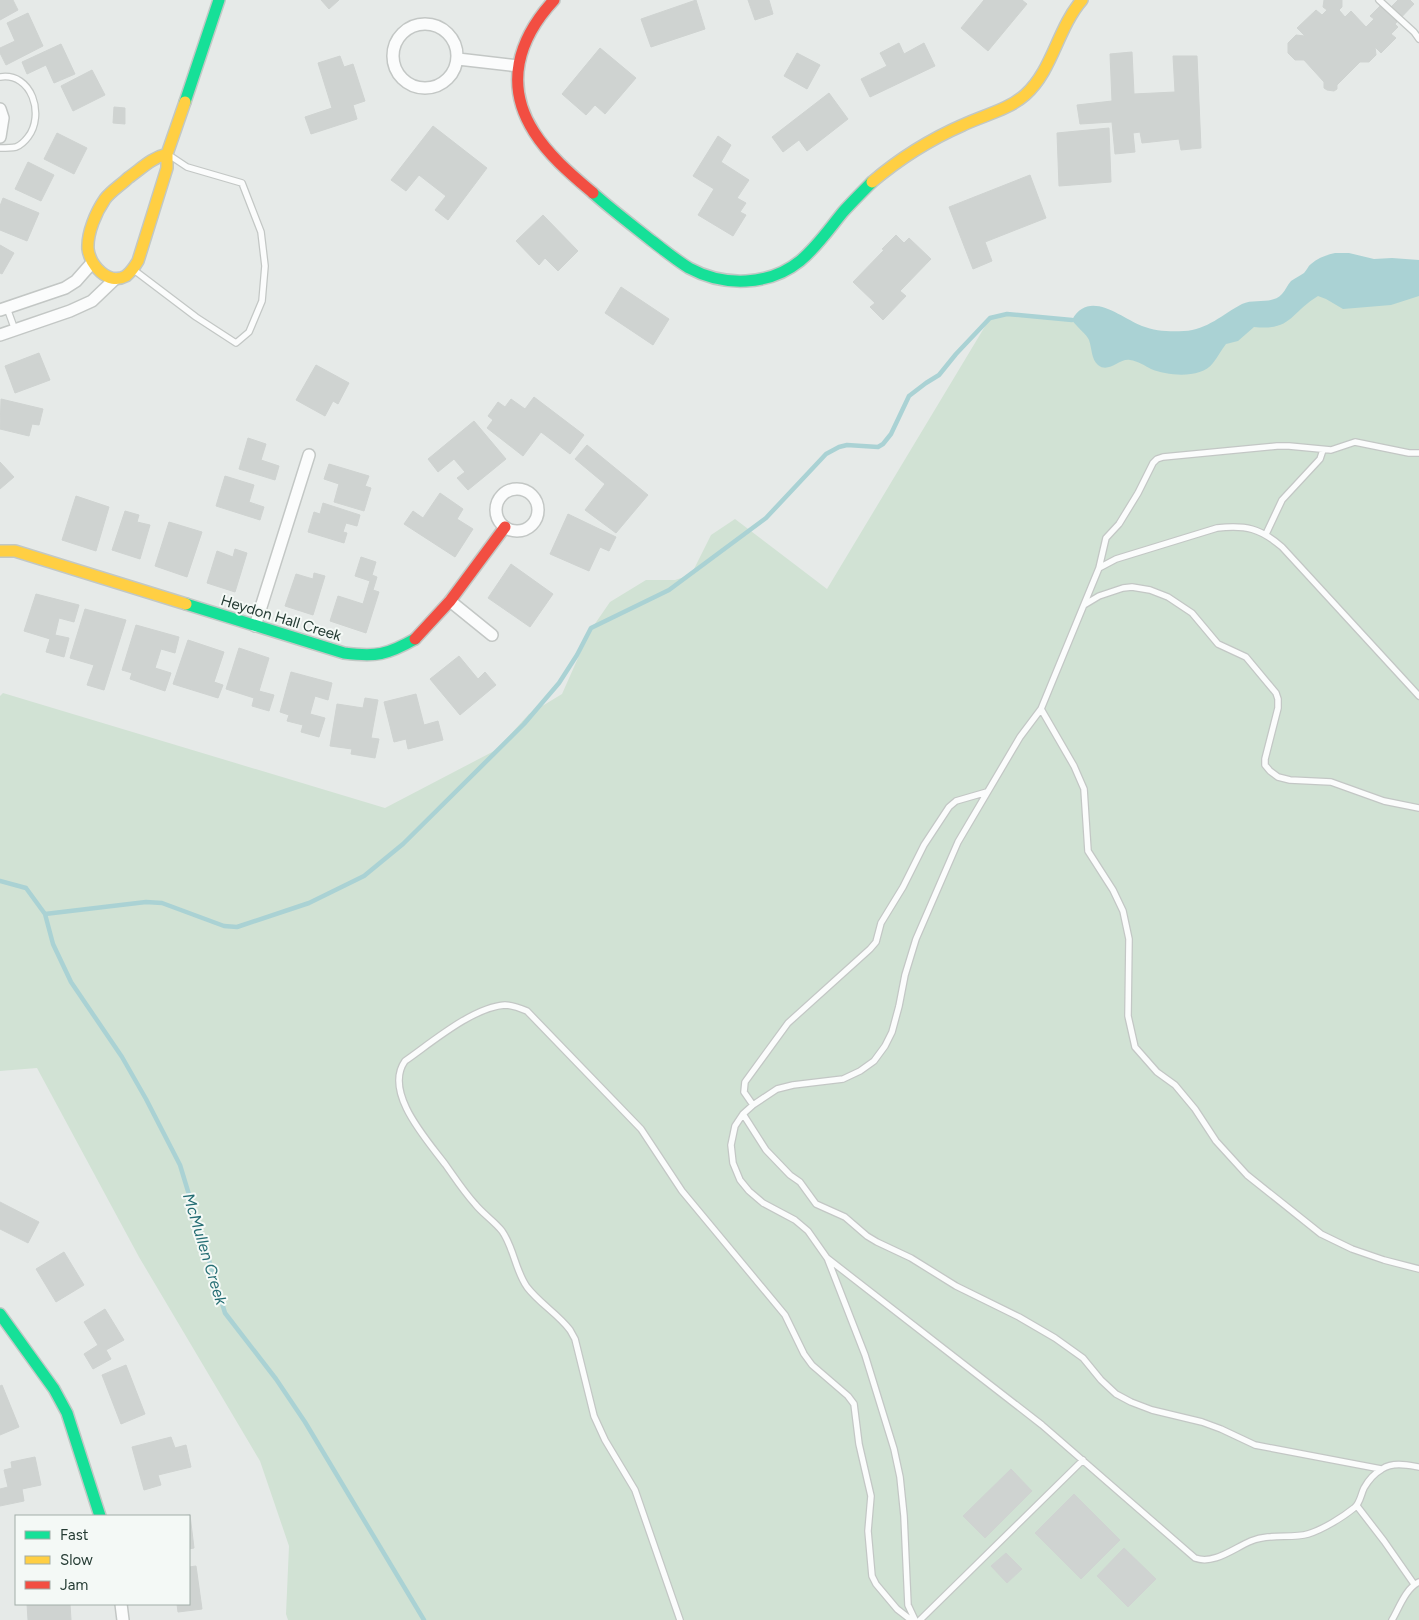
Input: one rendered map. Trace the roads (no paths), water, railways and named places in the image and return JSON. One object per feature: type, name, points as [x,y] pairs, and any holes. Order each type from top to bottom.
[{"type":"street","points":[[167,154],[156,156],[107,197],[96,216],[88,249],[91,264],[106,276],[115,278],[126,276],[133,269],[141,252],[167,168],[167,154],[219,0]]},
{"type":"street","points":[[554,0],[543,11],[531,28],[524,42],[518,66],[518,92],[529,122],[548,149],[632,227],[693,270],[712,277],[749,282],[767,278],[784,271],[800,261],[816,247],[854,200],[879,176],[905,157],[934,139],[957,128],[1006,109],[1030,90],[1051,58],[1066,20],[1082,0]]},
{"type":"street","points":[[427,24],[439,27],[450,35],[456,46],[458,58],[454,71],[447,81],[436,88],[423,89],[410,86],[400,78],[394,67],[392,54],[396,42],[403,32],[414,25],[427,24]]},
{"type":"street","points":[[458,58],[518,66]]},
{"type":"street","points":[[0,109],[2,118],[0,137]]},
{"type":"street","points":[[4,309],[65,288],[76,281],[91,264]]},
{"type":"street","points":[[0,335],[70,311],[92,301],[115,278]]},
{"type":"street","points":[[256,626],[309,455]]},
{"type":"street","name":"Heydon Hall Creek","points":[[0,551],[16,551],[344,653],[366,656],[385,654],[416,638],[450,601],[505,527]]},
{"type":"street","points":[[450,601],[492,635]]},
{"type":"street","points":[[0,1314],[49,1380],[67,1413],[100,1515]]},
{"type":"street","points":[[121,1605],[123,1620]]},
{"type":"lane","points":[[1379,0],[1414,32],[1419,39]]},
{"type":"lane","points":[[0,77],[13,78],[24,84],[30,92],[35,105],[36,118],[33,130],[17,147],[0,148]]},
{"type":"lane","points":[[133,269],[196,317],[236,343],[249,332],[262,301],[265,266],[261,232],[242,184],[187,167],[167,154]]},
{"type":"lane","points":[[4,309],[15,330]]},
{"type":"lane","points":[[913,1620],[908,1605],[904,1516],[900,1477],[894,1449],[866,1355],[827,1258],[808,1231],[795,1220],[763,1203],[740,1180],[733,1162],[732,1145],[735,1126],[743,1114],[753,1105],[777,1089],[793,1085],[842,1079],[860,1071],[874,1061],[885,1046],[894,1024],[916,939],[958,842],[1020,737],[1041,709],[1099,568],[1106,538],[1119,524],[1157,459],[1277,446],[1331,450],[1355,442],[1409,454],[1419,453]]},
{"type":"lane","points":[[1266,534],[1282,500],[1320,459],[1324,450]]},
{"type":"lane","points":[[1099,568],[1116,559],[1217,528],[1234,526],[1253,529],[1266,534],[1282,547],[1419,696]]},
{"type":"lane","points":[[1084,604],[1112,591],[1132,587],[1150,590],[1168,597],[1192,613],[1213,641],[1246,657],[1276,693],[1278,708],[1265,759],[1270,771],[1278,777],[1290,780],[1331,782],[1384,801],[1419,808]]},
{"type":"lane","points":[[1041,709],[1074,766],[1084,790],[1088,851],[1113,890],[1123,911],[1129,939],[1128,1016],[1135,1047],[1157,1072],[1175,1085],[1195,1109],[1216,1141],[1247,1175],[1321,1234],[1376,1257],[1419,1269]]},
{"type":"lane","points":[[753,1105],[744,1092],[745,1082],[775,1038],[788,1023],[876,942],[881,923],[903,887],[924,845],[949,807],[956,802],[987,792]]},
{"type":"lane","points":[[680,1620],[635,1490],[605,1440],[594,1416],[575,1339],[570,1330],[527,1287],[520,1275],[502,1231],[475,1205],[417,1127],[405,1105],[398,1079],[400,1068],[405,1061],[469,1017],[490,1008],[505,1005],[527,1011],[641,1129],[682,1191],[785,1315],[812,1366],[848,1396],[854,1404],[859,1444],[871,1496],[868,1531],[872,1576],[876,1584],[897,1609],[913,1620]]},
{"type":"lane","points":[[743,1114],[766,1150],[790,1175],[800,1182],[816,1204],[845,1217],[866,1236],[911,1258],[956,1286],[1019,1317],[1055,1338],[1083,1358],[1101,1380],[1116,1394],[1130,1402],[1152,1410],[1202,1422],[1255,1445],[1382,1469]]},
{"type":"lane","points":[[827,1258],[1014,1402],[1195,1558],[1209,1560],[1266,1537],[1307,1535],[1319,1530],[1357,1506],[1365,1487],[1376,1472],[1397,1464],[1419,1467]]},
{"type":"lane","points":[[920,1620],[1083,1460]]},
{"type":"lane","points":[[1357,1506],[1416,1583],[1392,1620]]},
{"type":"water","points":[[1335,253],[1349,253],[1374,259],[1419,260],[1419,296],[1391,305],[1343,309],[1318,296],[1284,323],[1267,328],[1254,327],[1238,341],[1226,344],[1208,368],[1201,372],[1184,375],[1158,371],[1130,360],[1122,361],[1106,368],[1102,367],[1094,360],[1088,338],[1072,320],[1079,311],[1087,307],[1096,306],[1115,312],[1152,329],[1184,331],[1200,328],[1247,302],[1278,297],[1291,281],[1304,273],[1314,262]]},
{"type":"waterway","points":[[45,914],[146,902],[162,903],[224,926],[237,927],[309,903],[364,876],[403,844],[524,724],[559,683],[591,628],[669,590],[766,518],[826,454],[847,445],[878,447],[883,444],[891,434],[909,396],[939,375],[990,318],[1007,314],[1072,320]]},
{"type":"waterway","name":"McMullen Creek","points":[[0,881],[26,888],[45,914],[53,944],[71,982],[122,1057],[180,1165],[225,1313],[276,1379],[305,1422],[424,1620]]}]
